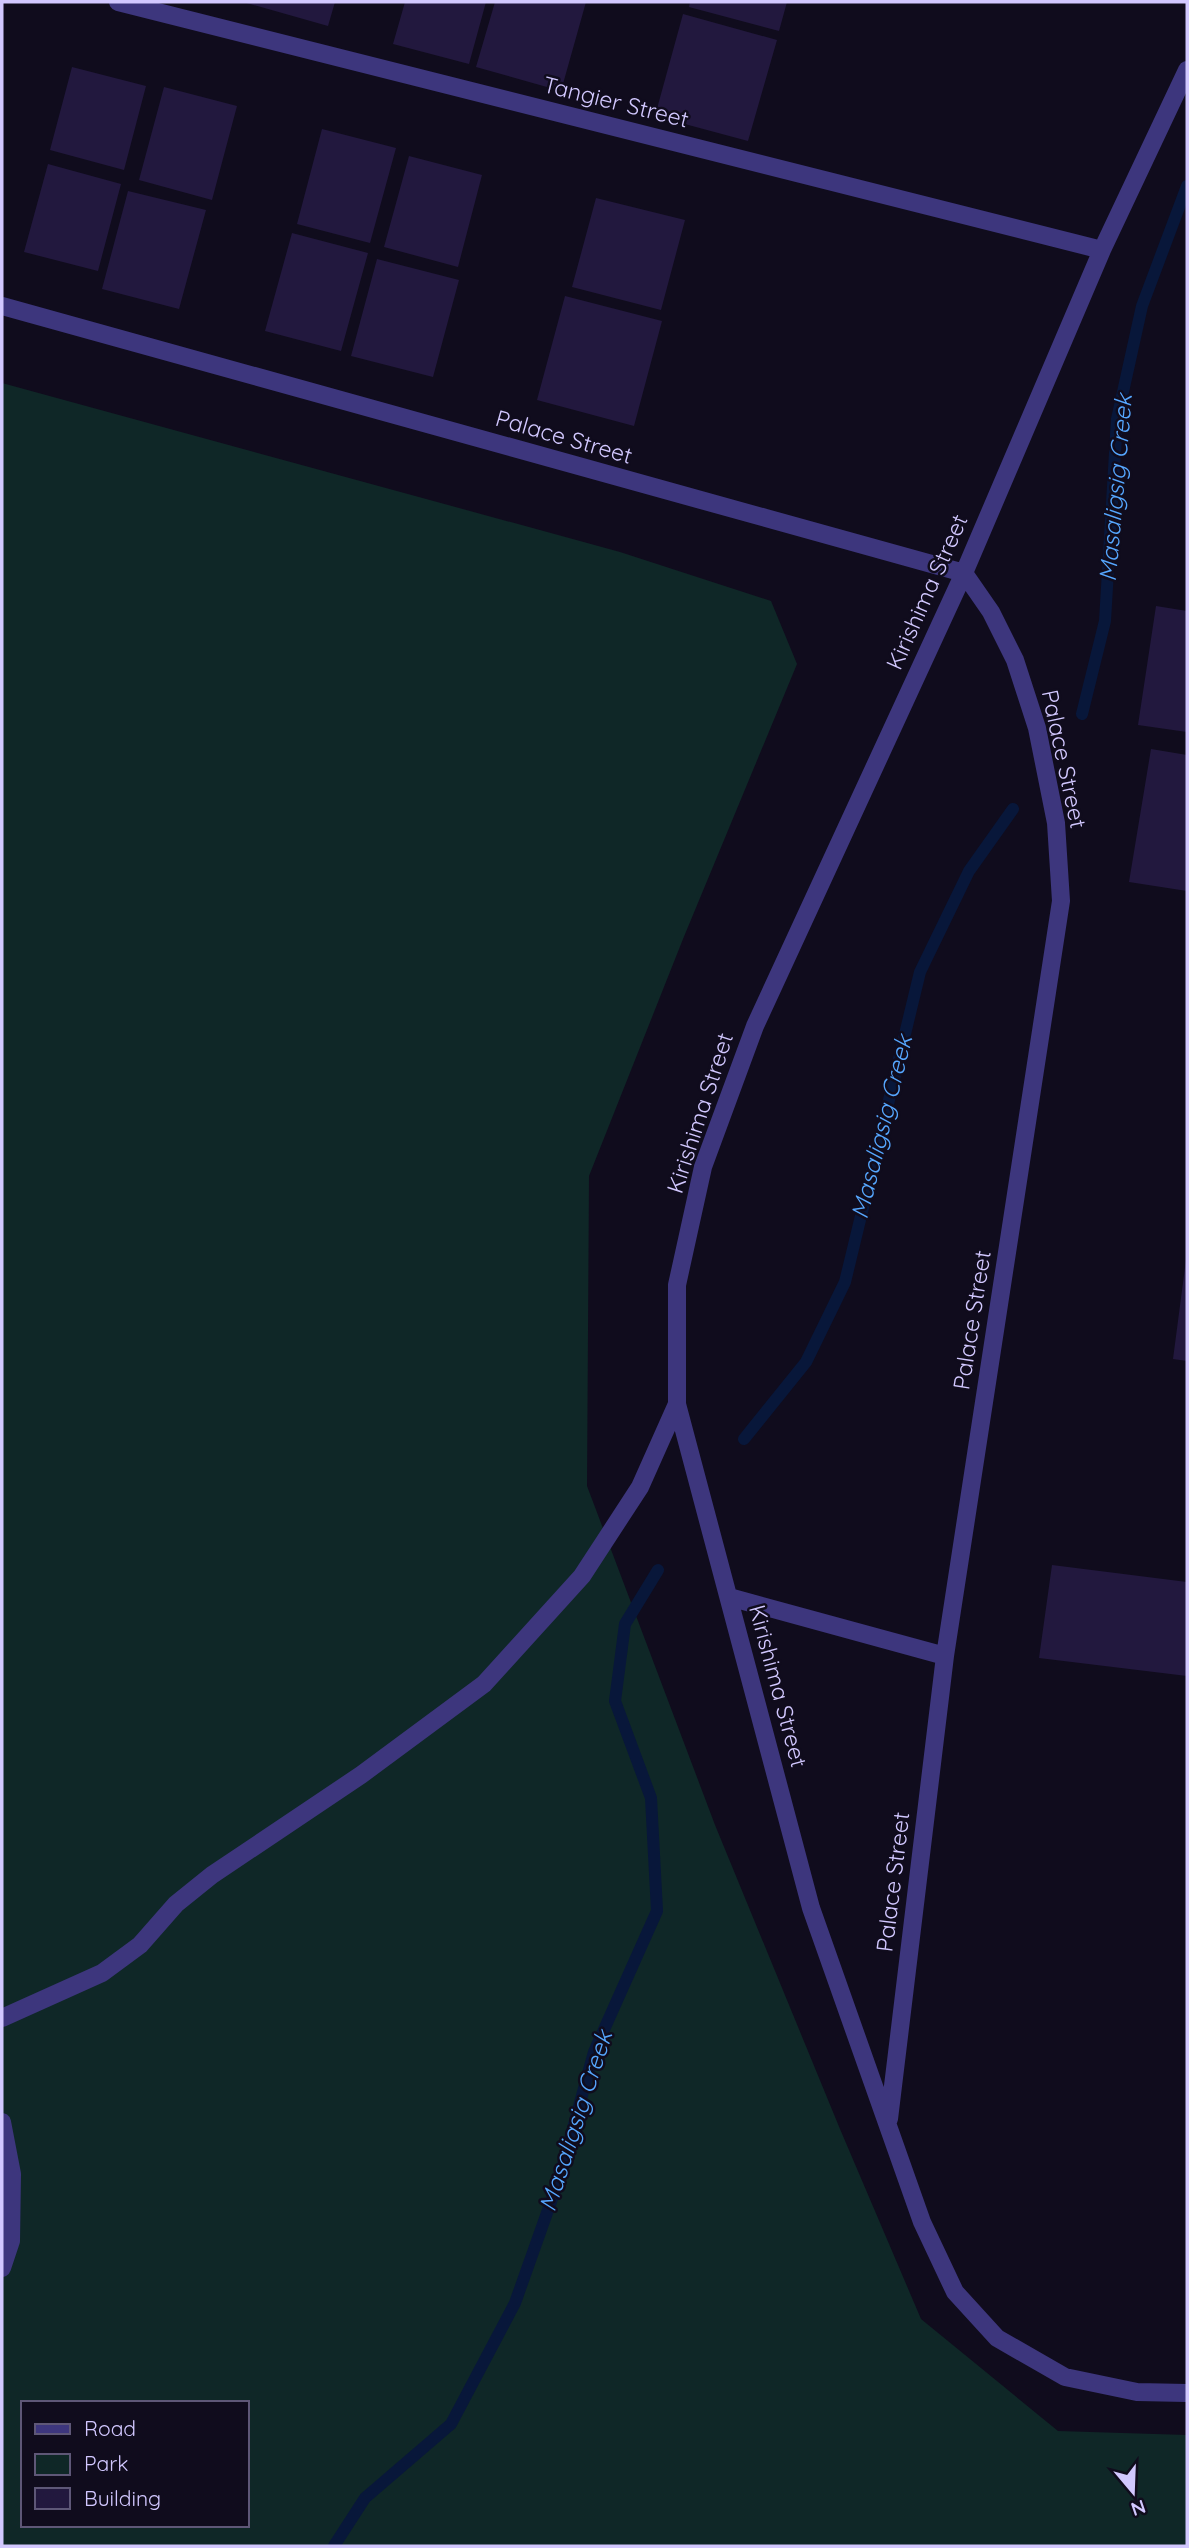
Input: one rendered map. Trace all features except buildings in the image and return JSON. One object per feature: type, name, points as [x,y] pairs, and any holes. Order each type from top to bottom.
[{"type":"street","name":"Tangier Street","points":[[118,2],[1102,250]]},
{"type":"street","name":"Kirishima Street","points":[[1187,70],[1102,250],[964,573],[755,1026],[703,1167],[677,1284],[677,1404],[811,1908],[922,2222],[955,2292],[997,2338],[1065,2377],[1137,2392],[1187,2393]]},
{"type":"street","name":"Palace Street","points":[[2,306],[964,573],[991,612],[1015,660],[1037,728],[1056,823],[1060,901],[945,1656],[888,2124]]},
{"type":"street","points":[[2,2018],[102,1973],[140,1945],[176,1904],[212,1875],[361,1775],[484,1684],[582,1576],[639,1487],[677,1404]]},
{"type":"street","points":[[729,1597],[945,1656]]},
{"type":"street","points":[[2,2122],[12,2174],[12,2214],[11,2241],[2,2268]]},
{"type":"green space","points":[[2,383],[620,552],[771,601],[797,664],[683,939],[589,1176],[587,1486],[715,1825],[921,2319],[1058,2431],[1187,2435],[1187,2546],[2,2546]]},
{"type":"waterway","name":"Masaligsig Creek","points":[[1082,714],[1105,621],[1117,419],[1142,306],[1187,186]]},
{"type":"waterway","name":"Masaligsig Creek","points":[[744,1439],[806,1362],[845,1282],[920,972],[969,871],[1013,809]]},
{"type":"waterway","name":"Masaligsig Creek","points":[[334,2546],[365,2498],[451,2424],[515,2303],[559,2179],[594,2052],[657,1911],[651,1798],[615,1701],[625,1624],[658,1570]]}]
